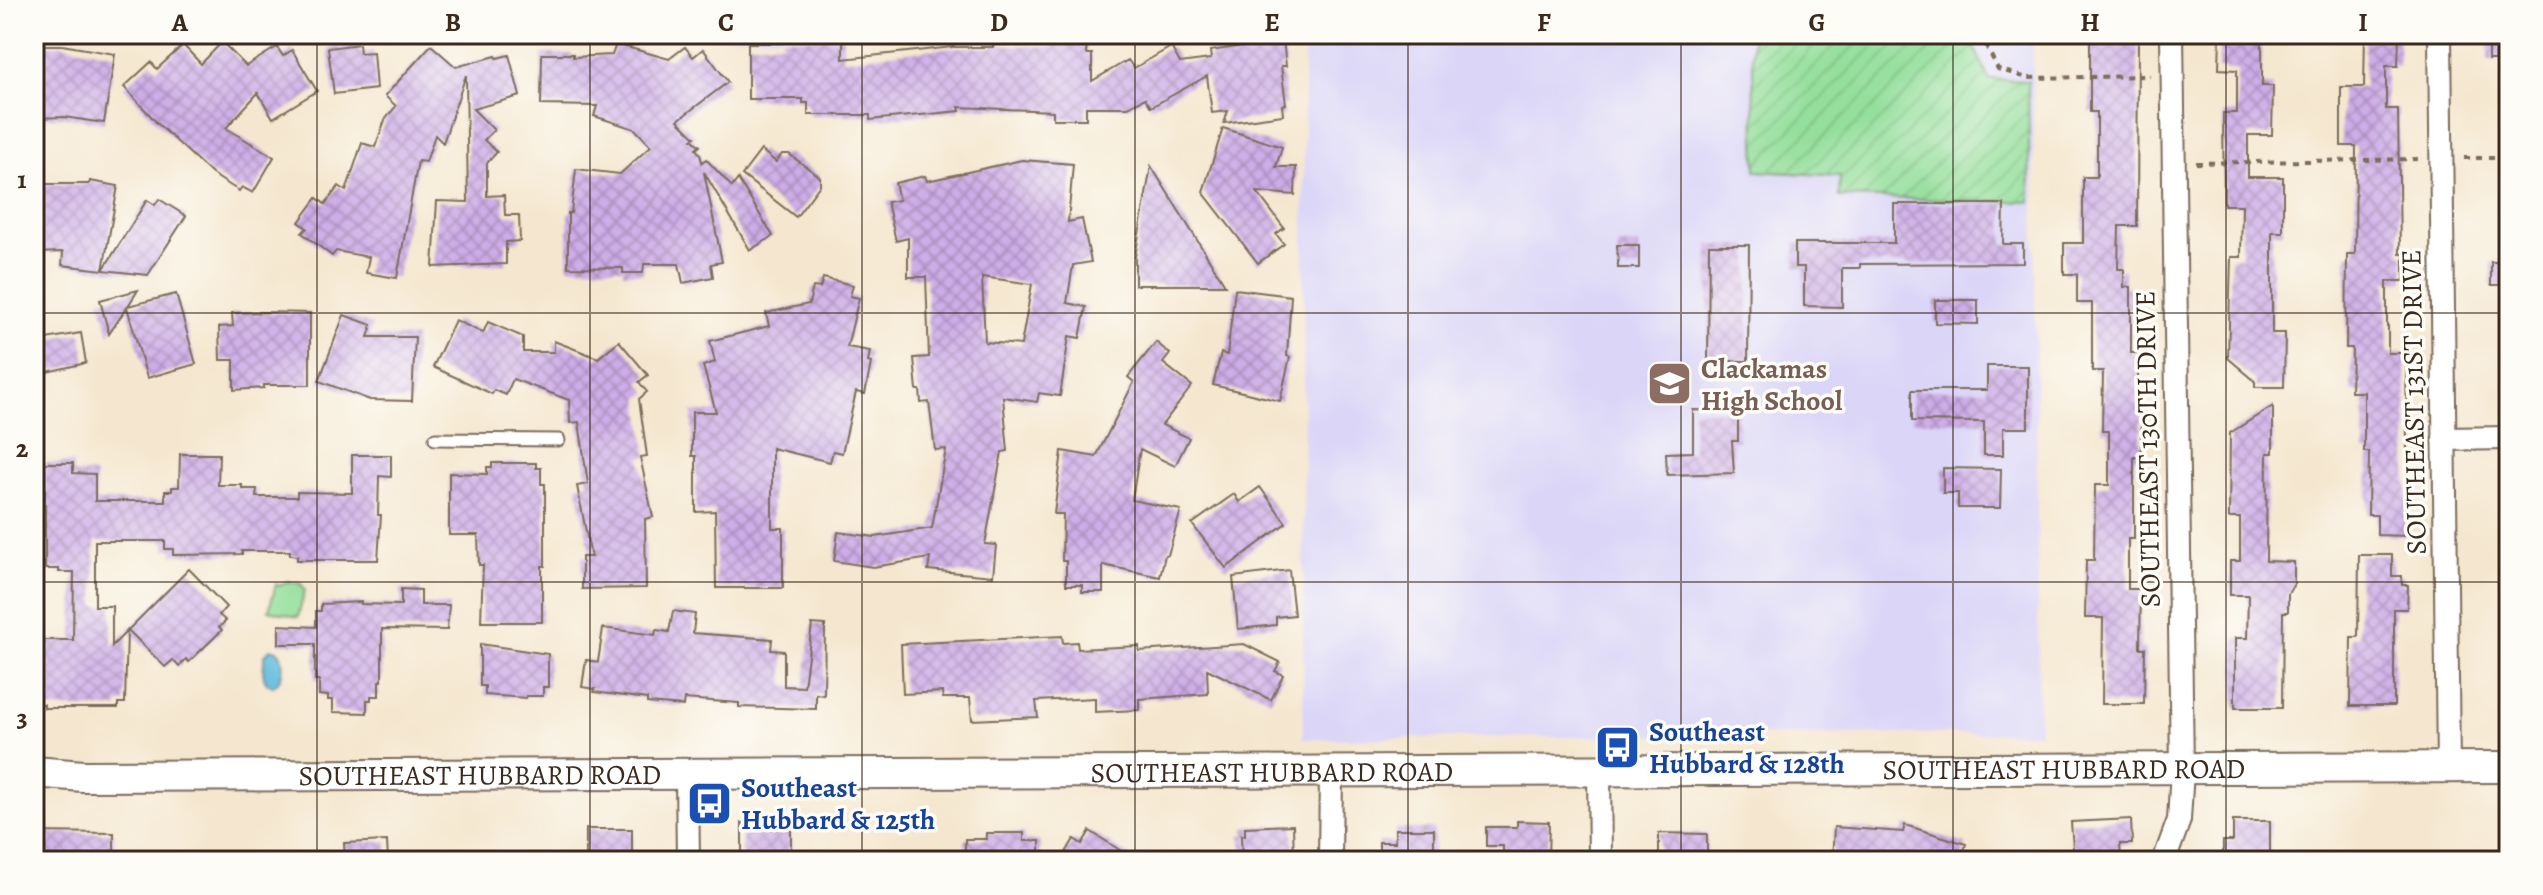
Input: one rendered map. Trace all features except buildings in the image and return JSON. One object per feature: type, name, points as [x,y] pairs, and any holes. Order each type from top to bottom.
[{"type":"main road","name":"SOUTHEAST HUBBARD ROAD","points":[[34,772],[83,776],[2509,767]]},
{"type":"street","name":"SOUTHEAST 130TH DRIVE","points":[[2164,861],[2179,820],[2182,770],[2172,34]]},
{"type":"street","name":"SOUTHEAST 131ST DRIVE","points":[[2440,34],[2448,769]]},
{"type":"street","points":[[2444,439],[2509,438]]},
{"type":"street","points":[[1599,771],[1600,861]]},
{"type":"street","points":[[1330,861],[1331,772]]},
{"type":"street","points":[[687,774],[688,861]]},
{"type":"lane","points":[[435,439],[559,440]]},
{"type":"path","points":[[1980,34],[1998,69],[2022,77],[2172,76]]},
{"type":"path","points":[[2174,163],[2509,158]]},
{"type":"shaded area","points":[[683,34],[1248,34],[683,37]]},
{"type":"shaded area","name":"Clackamas High School","points":[[1304,34],[2033,34],[2039,733],[1303,739]]},
{"type":"green space","points":[[1968,34],[1989,79],[2028,81],[2030,202],[1839,197],[1840,176],[1756,171],[1752,35]]},
{"type":"green space","points":[[287,581],[301,584],[305,590],[298,617],[269,610],[276,584],[279,586]]},
{"type":"water","points":[[270,649],[277,650],[283,663],[280,679],[273,686],[266,681],[263,673],[265,655]]},
{"type":"place","name":"Clackamas High School","points":[[1670,384]]},
{"type":"place","name":"Southeast Hubbard & 128th","points":[[1618,747]]},
{"type":"place","name":"Southeast Hubbard & 125th","points":[[710,803]]}]
